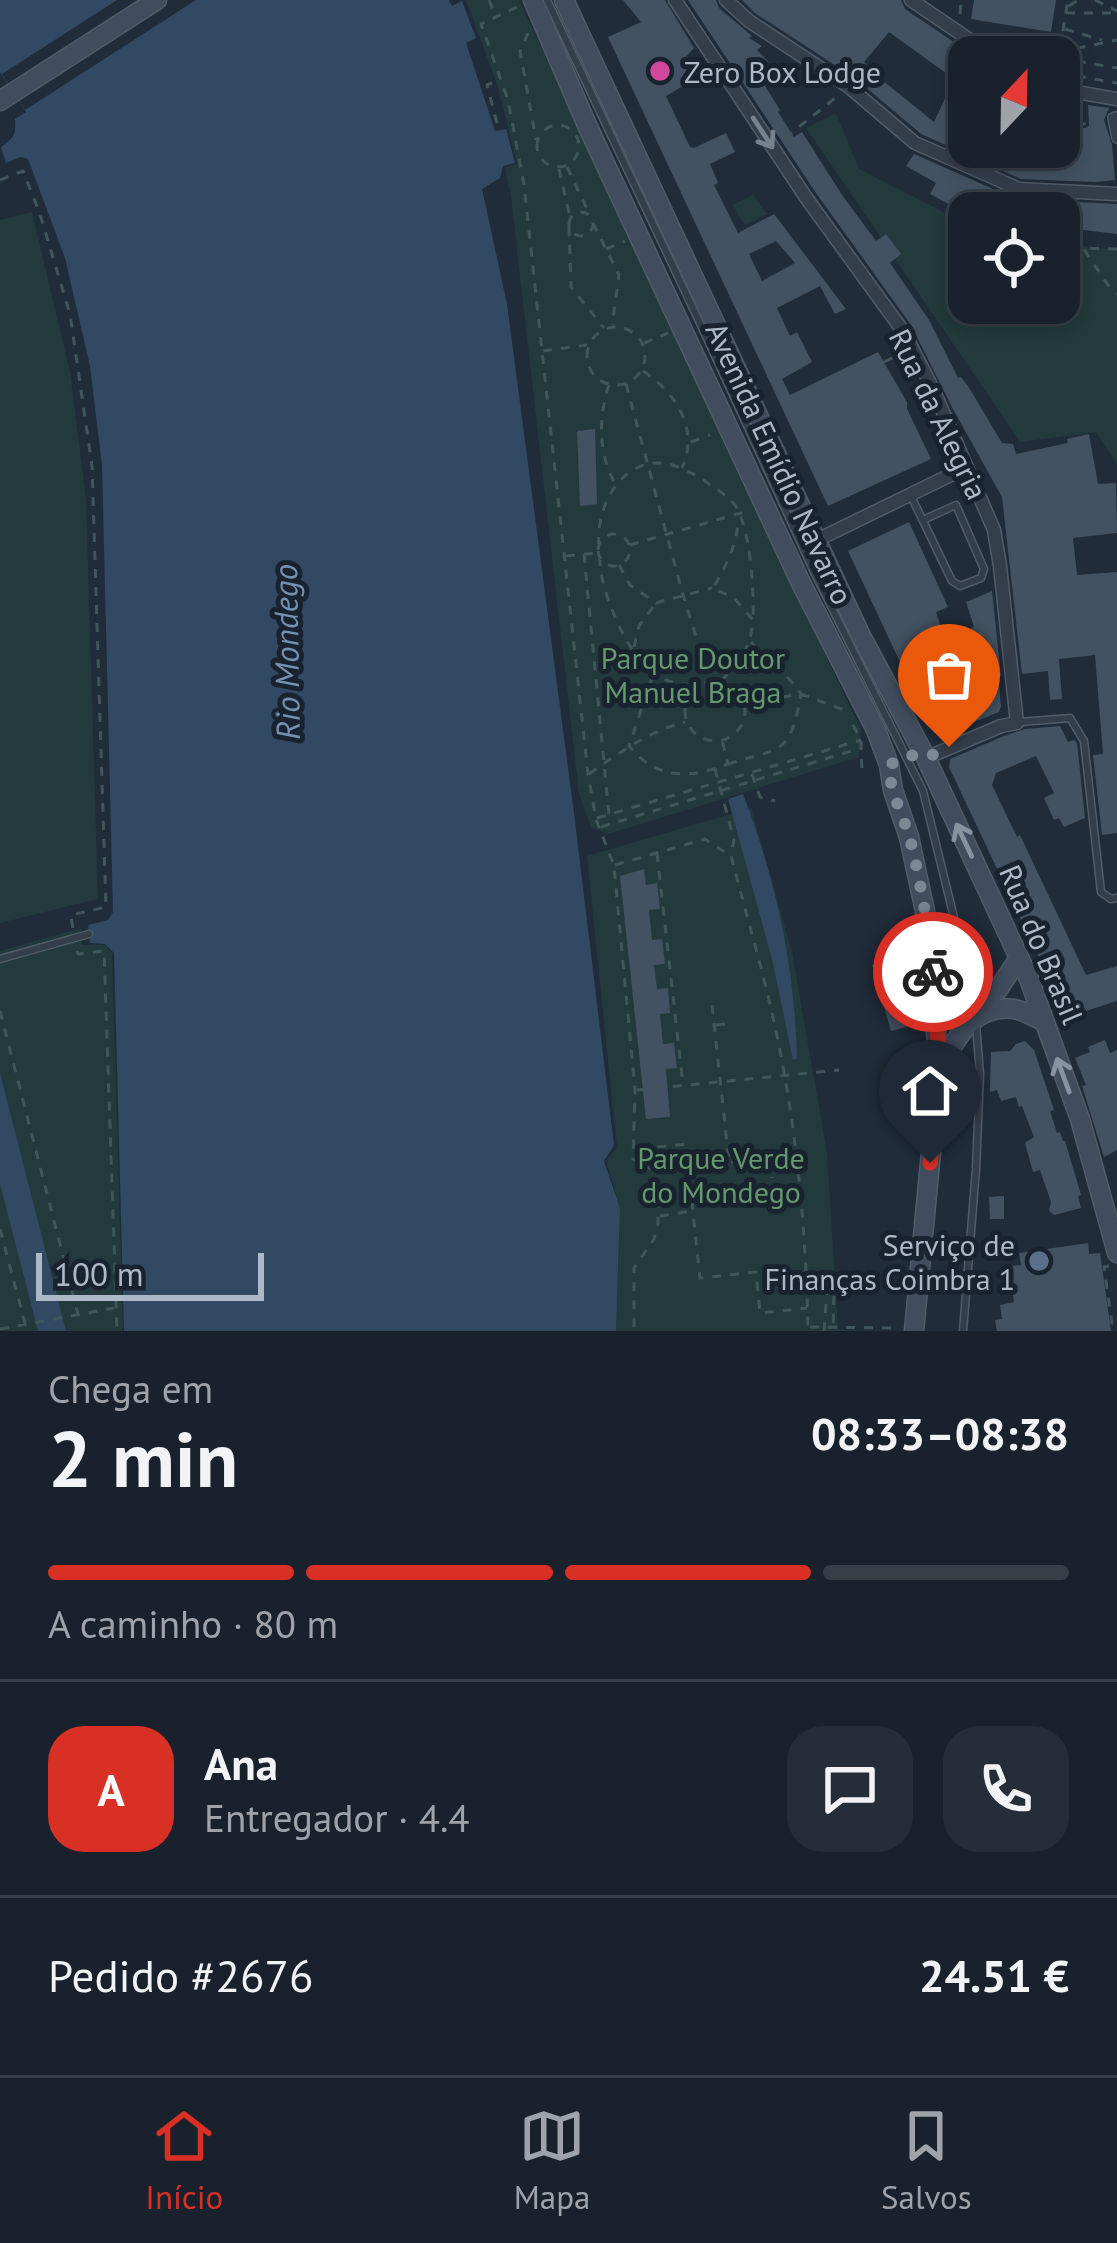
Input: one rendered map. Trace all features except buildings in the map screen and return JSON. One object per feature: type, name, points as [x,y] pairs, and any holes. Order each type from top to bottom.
[{"type":"main road","points":[[7,96],[157,0]]},
{"type":"main road","name":"Avenida Emídio Navarro","points":[[565,0],[861,636],[907,760],[893,790],[926,916],[940,1068],[907,1330]]},
{"type":"main road","name":"Avenida Emídio Navarro","points":[[525,4],[876,730],[945,799]]},
{"type":"main road","name":"Rua do Brasil","points":[[945,799],[1019,958],[1080,1119],[1117,1253]]},
{"type":"main road","points":[[940,1068],[975,1005],[997,992],[1019,958]]},
{"type":"main road","points":[[932,964],[975,1005],[1015,1009],[1042,1021]]},
{"type":"street","name":"Rua da Alegria","points":[[675,0],[912,348],[994,530],[1017,723]]},
{"type":"street","points":[[726,0],[749,21],[849,87],[915,143],[1019,189],[1117,194]]},
{"type":"street","points":[[745,0],[749,21]]},
{"type":"street","points":[[910,0],[964,36]]},
{"type":"street","points":[[1080,92],[1117,99]]},
{"type":"street","points":[[1115,117],[1117,138]]},
{"type":"street","points":[[817,540],[967,467]]},
{"type":"street","points":[[907,760],[1017,723]]},
{"type":"lane","points":[[547,0],[815,574],[923,791],[975,1005],[979,1113],[963,1331]]},
{"type":"lane","points":[[910,494],[952,581],[960,586],[981,578],[984,569],[956,505],[923,520]]},
{"type":"lane","points":[[984,569],[1000,566]]},
{"type":"lane","points":[[1017,723],[1070,718],[1084,742],[1101,892],[1117,898]]},
{"type":"lane","points":[[926,916],[891,952],[902,1001],[921,1022],[936,1030]]},
{"type":"lane","points":[[0,959],[89,934]]},
{"type":"path","points":[[489,0],[496,17]]},
{"type":"path","points":[[960,17],[961,0]]},
{"type":"path","points":[[1067,6],[1078,0]]},
{"type":"path","points":[[1095,0],[1117,12]]},
{"type":"path","points":[[525,4],[481,24],[508,100],[524,185],[588,774],[596,819],[614,866],[635,1090],[633,1159],[646,1164],[656,1178],[654,1238],[634,1268],[634,1331]]},
{"type":"path","points":[[1067,6],[1117,12]]},
{"type":"path","points":[[1062,36],[1067,6]]},
{"type":"path","points":[[1064,28],[1107,42]]},
{"type":"path","points":[[528,31],[520,51],[536,143],[542,160],[559,168],[578,152],[572,130],[554,125],[542,131],[536,143]]},
{"type":"path","points":[[980,33],[987,36]]},
{"type":"path","points":[[1080,50],[1117,42]]},
{"type":"path","points":[[1080,60],[1117,68]]},
{"type":"path","points":[[1080,77],[1117,83]]},
{"type":"path","points":[[497,123],[487,85],[501,79]]},
{"type":"path","points":[[773,148],[849,87]]},
{"type":"path","points":[[566,166],[592,221],[592,229],[583,236],[569,227]]},
{"type":"path","points":[[559,168],[570,218],[571,287],[608,328],[629,331],[645,352],[642,370],[626,384],[609,385],[594,377],[586,362],[592,338],[608,328],[619,275],[589,215],[579,212],[570,218]]},
{"type":"path","points":[[0,180],[22,171],[39,211],[70,314],[92,466],[106,907],[71,915]]},
{"type":"path","points":[[606,249],[626,240]]},
{"type":"path","points":[[1117,249],[1083,248],[1117,294]]},
{"type":"path","points":[[642,343],[670,333]]},
{"type":"path","points":[[542,351],[588,345]]},
{"type":"path","points":[[884,362],[912,348]]},
{"type":"path","points":[[642,370],[662,383],[680,407],[689,442],[682,468]]},
{"type":"path","points":[[626,384],[710,681]]},
{"type":"path","points":[[609,385],[601,423],[609,474],[616,486]]},
{"type":"path","points":[[689,442],[717,432]]},
{"type":"path","points":[[698,686],[686,701],[687,721],[707,740],[734,735],[746,712],[740,693],[721,681],[698,686],[653,675],[623,635],[599,570],[597,528],[605,504],[622,478],[648,464],[682,468],[735,504],[739,514],[754,598],[753,620],[742,661],[721,681]]},
{"type":"path","points":[[86,499],[94,498]]},
{"type":"path","points":[[630,545],[752,509]]},
{"type":"path","points":[[634,649],[639,626],[656,603],[712,587],[728,564],[739,514]]},
{"type":"path","points":[[598,546],[611,534],[622,536],[630,545],[629,555],[619,565]]},
{"type":"path","points":[[584,554],[609,815]]},
{"type":"path","points":[[566,556],[599,555],[608,564],[619,565]]},
{"type":"path","points":[[619,565],[630,585],[656,603]]},
{"type":"path","points":[[712,587],[734,598],[753,620]]},
{"type":"path","points":[[629,746],[658,769],[678,776],[715,769],[786,743],[794,731],[801,694],[749,641]]},
{"type":"path","points":[[629,746],[653,675]]},
{"type":"path","points":[[745,704],[801,694],[846,709],[861,740],[862,774]]},
{"type":"path","points":[[588,774],[664,727],[687,721]]},
{"type":"path","points":[[722,740],[728,764]]},
{"type":"path","points":[[596,819],[861,740]]},
{"type":"path","points":[[601,827],[861,748]]},
{"type":"path","points":[[715,769],[784,1074],[796,1154],[808,1329],[907,1330]]},
{"type":"path","points":[[752,772],[760,797],[775,801]]},
{"type":"path","points":[[626,810],[628,819]]},
{"type":"path","points":[[614,866],[705,839],[731,856]]},
{"type":"path","points":[[657,853],[683,1085]]},
{"type":"path","points":[[70,907],[78,954],[104,951],[117,1331]]},
{"type":"path","points":[[712,1005],[729,1162]]},
{"type":"path","points":[[0,1012],[78,1314]]},
{"type":"path","points":[[714,1025],[734,1023]]},
{"type":"path","points":[[635,1090],[838,1070]]},
{"type":"path","points":[[646,1164],[658,1147],[686,1144],[700,1278],[756,1272],[760,1313],[808,1308]]},
{"type":"path","points":[[688,1166],[796,1154]]},
{"type":"path","points":[[770,1157],[772,1178]]},
{"type":"path","points":[[658,1216],[693,1211]]},
{"type":"path","points":[[0,1229],[26,1328]]},
{"type":"path","points":[[1113,1331],[1104,1267],[1117,1264]]},
{"type":"path","points":[[824,1331],[827,1290],[834,1290],[833,1331]]},
{"type":"path","points":[[0,1329],[26,1328],[116,1308]]},
{"type":"green space","name":"Parque Doutor Manuel Braga","points":[[466,0],[519,0],[861,730],[859,757],[608,834],[591,827],[579,794],[505,167],[517,164],[498,87]]},
{"type":"green space","points":[[836,113],[859,169],[948,214],[948,324],[1080,324],[1080,246],[1117,250],[1117,465],[1096,432],[1020,442],[806,128]]},
{"type":"green space","points":[[753,195],[767,214],[745,225],[732,205]]},
{"type":"green space","points":[[32,212],[70,372],[86,499],[98,899],[0,923],[0,220]]},
{"type":"green space","name":"Parque Verde do Mondego","points":[[751,808],[792,952],[827,1153],[838,1329],[858,1331],[616,1331],[620,1208],[606,1161],[617,1148],[587,856]]},
{"type":"green space","points":[[81,928],[82,945],[105,945],[112,953],[123,1331],[0,1331],[0,951]]},
{"type":"water","name":"Rio Mondego","points":[[0,0],[449,0],[452,6],[462,1],[476,38],[466,43],[495,131],[506,129],[515,163],[503,166],[500,178],[482,189],[507,304],[614,1145],[604,1161],[620,1208],[616,1331],[124,1331],[114,953],[105,944],[90,943],[88,925],[108,920],[113,912],[102,465],[90,366],[65,258],[28,159],[6,163],[1,147],[13,136],[15,119],[26,112],[0,72]]},
{"type":"water","points":[[743,794],[782,924],[795,1025],[797,1059],[793,1060],[772,959],[728,799]]},
{"type":"water","points":[[0,1073],[66,1331],[38,1331],[0,1184]]},
{"type":"pier","points":[[117,0],[196,0],[25,110],[2,74]]},
{"type":"way so far","points":[[933,972],[926,916],[889,765],[906,755],[926,758],[949,747]]},
{"type":"place","name":"Zero Box Lodge","points":[[660,71]]},
{"type":"place","name":"Serviço de Finanças Coimbra 1","points":[[1039,1261]]},
{"type":"route","points":[[930,1163],[940,1068],[933,972]]}]
